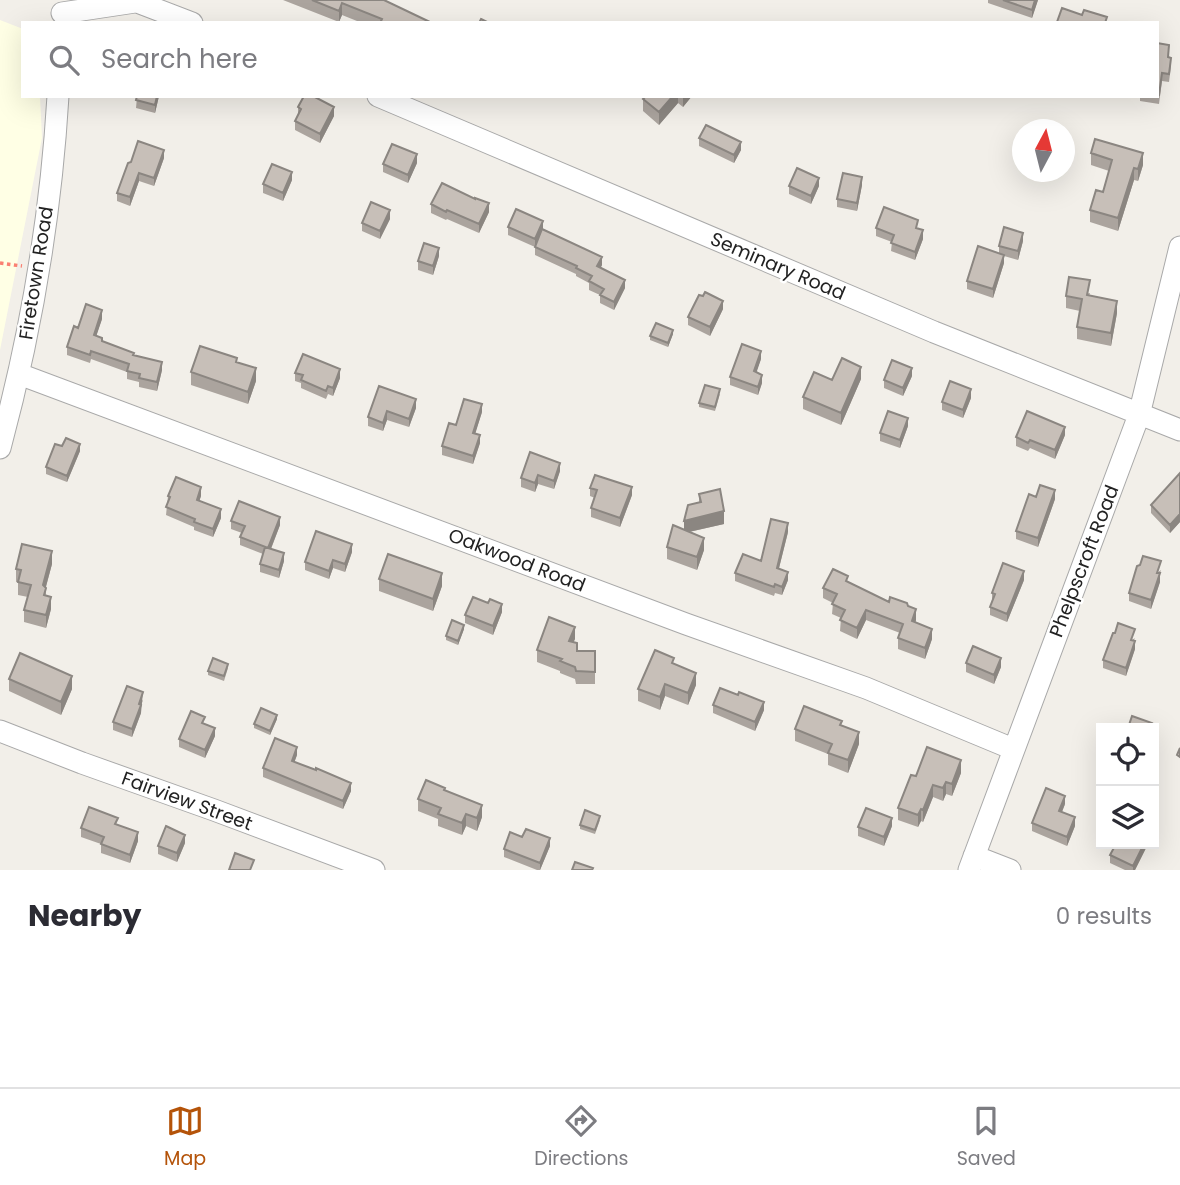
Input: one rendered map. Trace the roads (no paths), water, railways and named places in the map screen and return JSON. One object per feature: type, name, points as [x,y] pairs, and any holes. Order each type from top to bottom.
[{"type":"street","points":[[62,12],[134,1],[187,21]]},
{"type":"street","name":"Firetown Road","points":[[0,448],[19,373],[37,279],[55,151],[58,98]]},
{"type":"street","name":"Seminary Road","points":[[383,98],[909,321],[1180,430]]},
{"type":"street","name":"Phelpscroft Road","points":[[971,863],[1139,415],[1180,247]]},
{"type":"street","name":"Oakwood Road","points":[[19,373],[686,624],[866,688],[1013,749]]},
{"type":"street","name":"Fairview Street","points":[[0,731],[374,870]]},
{"type":"street","points":[[971,863],[1010,870]]}]
